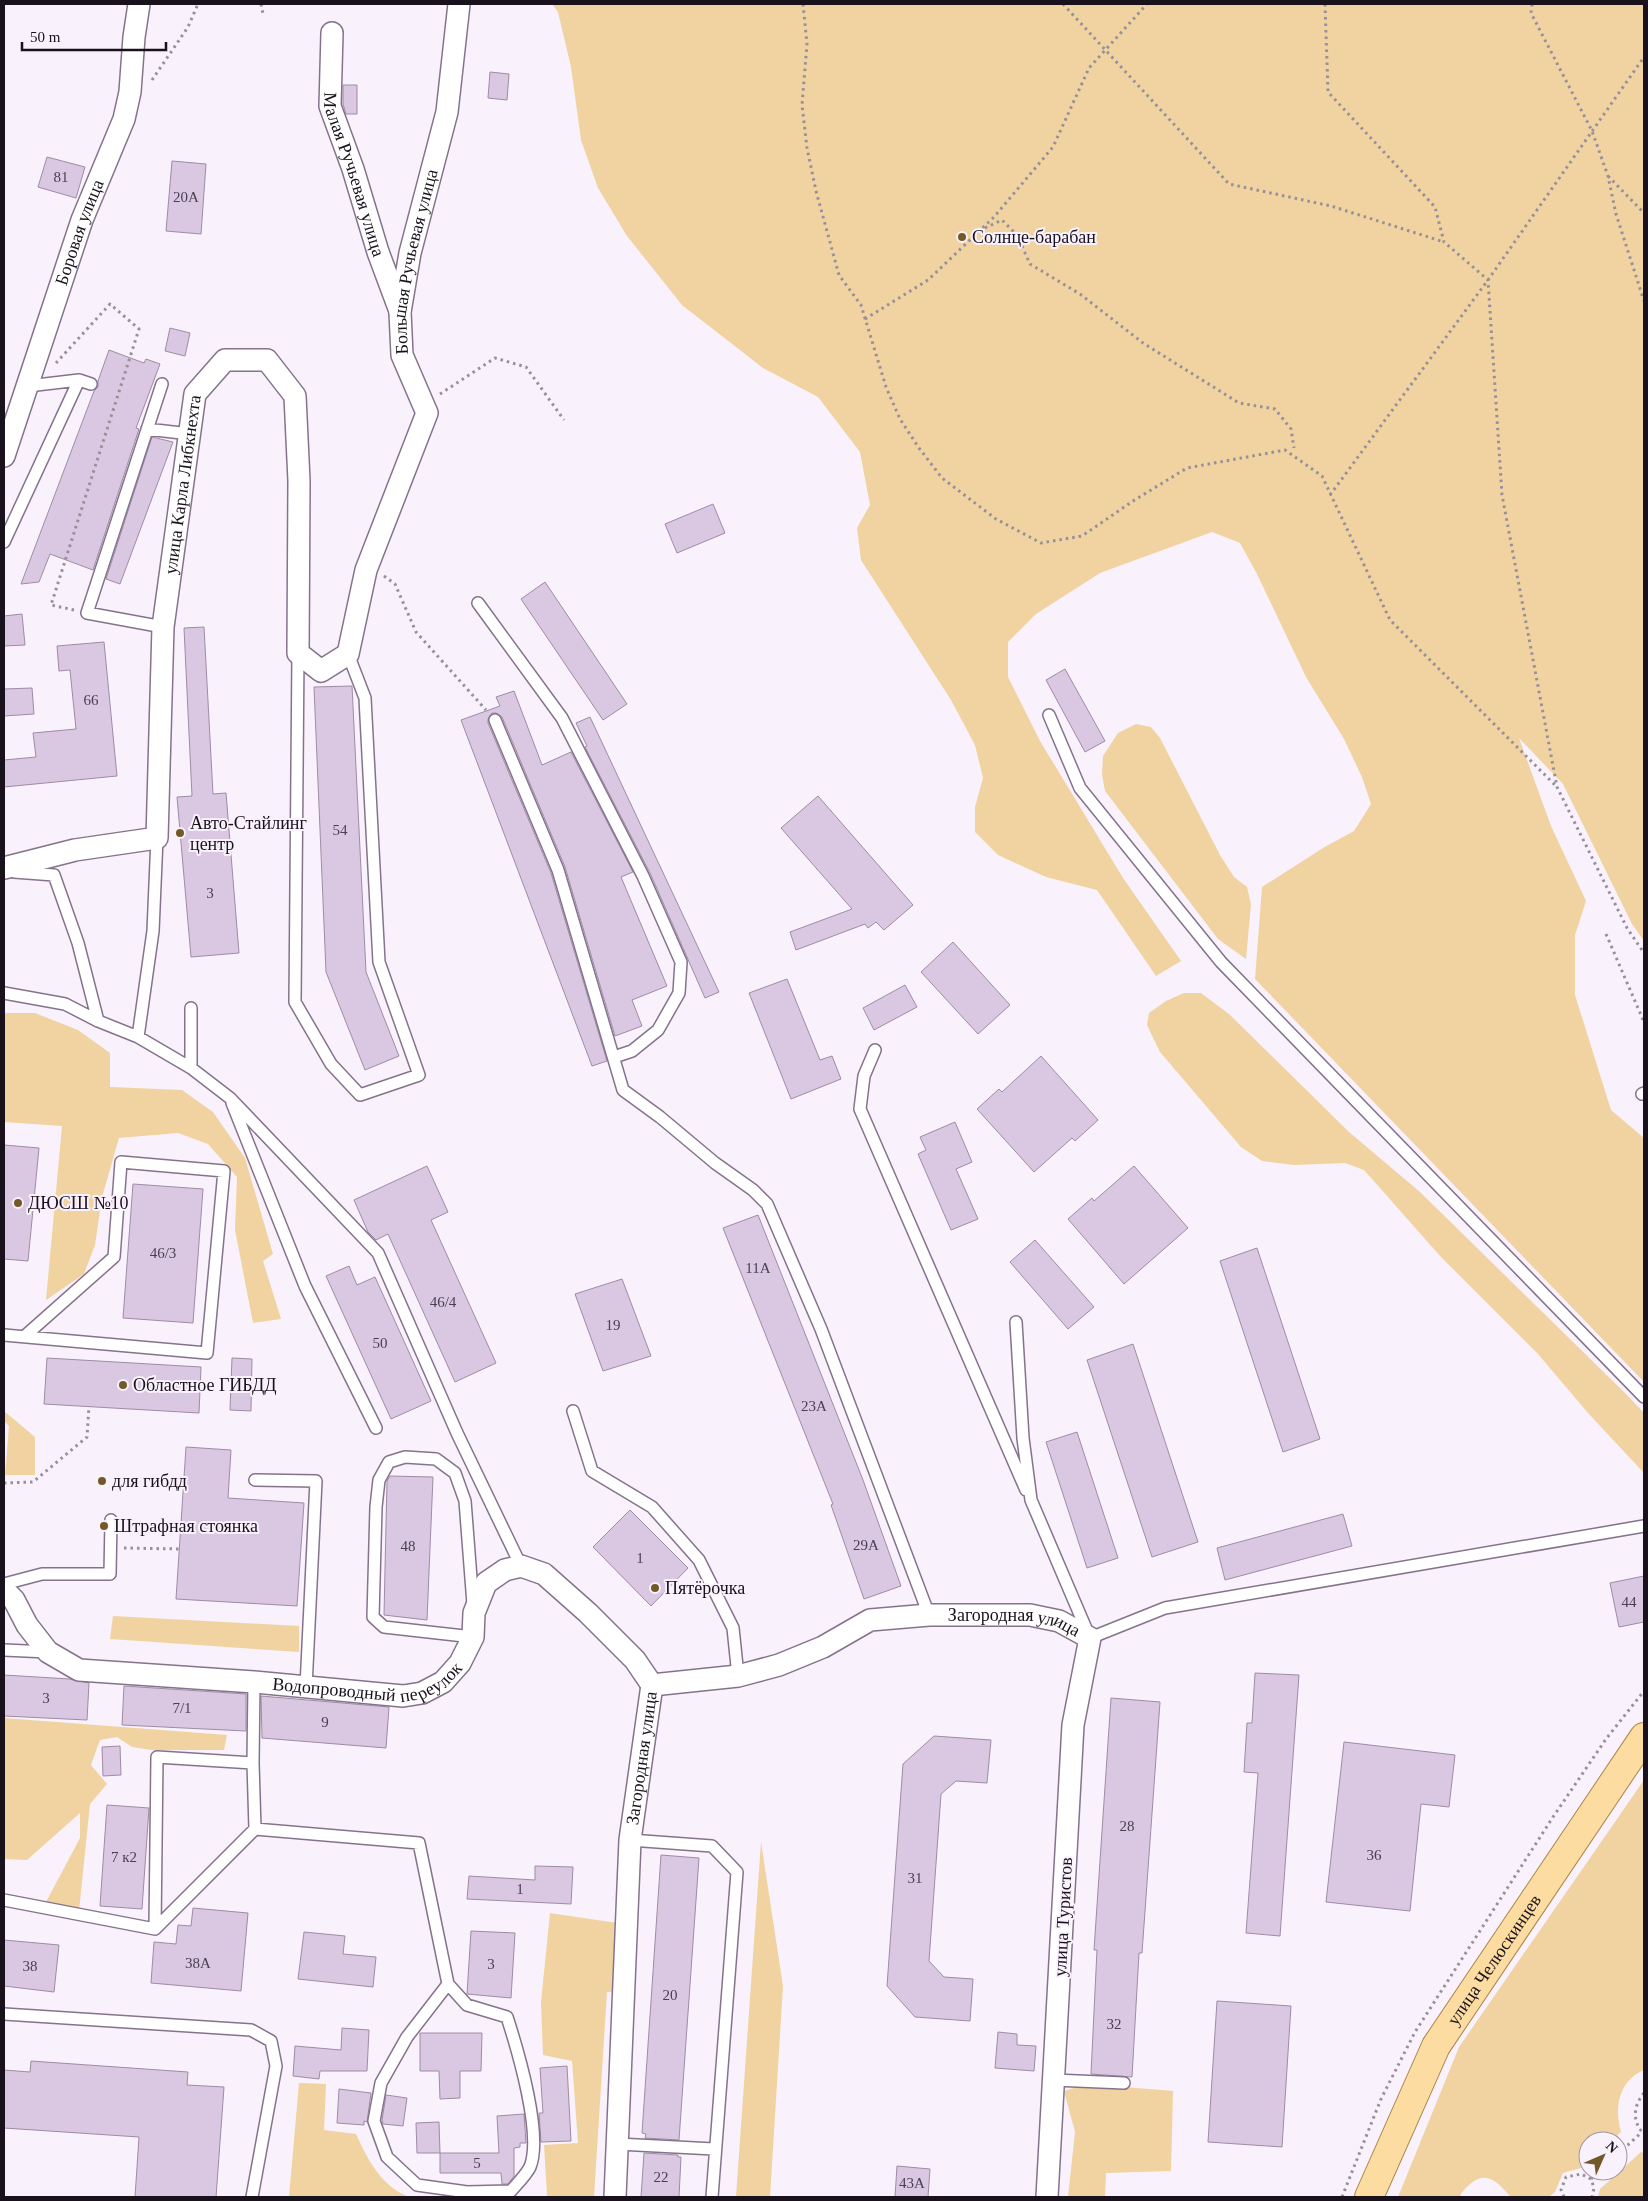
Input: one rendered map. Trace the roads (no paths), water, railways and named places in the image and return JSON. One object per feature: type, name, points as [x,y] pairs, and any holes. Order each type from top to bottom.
[{"type":"main road","name":"улица Челюскинцев","points":[[1369,2197],[1436,2046],[1644,1738]]},
{"type":"street","name":"Боровая улица","points":[[4,456],[82,220],[124,119],[130,92],[134,37],[139,4]]},
{"type":"street","name":"Большая Ручьевая улица","points":[[348,654],[366,570],[427,413],[402,355],[400,312],[410,253],[447,112],[459,4]]},
{"type":"street","name":"Малая Ручьевая улица","points":[[332,32],[330,106],[353,169],[378,252],[400,312]]},
{"type":"street","name":"улица Карла Либкнехта","points":[[157,838],[163,627],[195,394],[225,360],[266,360],[295,396],[299,481],[298,652]]},
{"type":"street","points":[[298,652],[321,671],[348,654]]},
{"type":"street","points":[[4,869],[75,850],[157,838]]},
{"type":"street","points":[[521,1566],[544,1574],[588,1613],[635,1660],[652,1685]]},
{"type":"street","name":"Водопроводный переулок","points":[[4,1590],[14,1600],[27,1625],[48,1652],[79,1670],[254,1682],[403,1696],[422,1694],[443,1682],[460,1663],[472,1637],[474,1613],[486,1583],[505,1570],[521,1566]]},
{"type":"street","name":"Загородная улица","points":[[614,2197],[618,2144],[630,1840],[652,1685],[738,1676],[779,1665],[823,1647],[870,1620],[929,1615],[1030,1615],[1059,1620],[1090,1638]]},
{"type":"street","name":"улица Туристов","points":[[1047,2197],[1074,1725],[1090,1638]]},
{"type":"lane","points":[[28,386],[79,380],[91,384]]},
{"type":"lane","points":[[4,542],[79,380]]},
{"type":"lane","points":[[162,384],[87,613],[163,627]]},
{"type":"lane","points":[[147,429],[190,434]]},
{"type":"lane","points":[[478,602],[562,718],[643,876],[681,962],[679,993],[658,1030],[632,1051],[614,1057]]},
{"type":"lane","points":[[298,652],[295,1002],[331,1064],[360,1095],[420,1075],[379,962],[365,698],[348,654]]},
{"type":"lane","points":[[1049,715],[1080,788],[1221,962],[1644,1397]]},
{"type":"lane","points":[[495,720],[558,870],[623,1090],[660,1116],[715,1163],[753,1190],[767,1204],[821,1329],[929,1615]]},
{"type":"lane","points":[[138,1037],[153,931],[157,838]]},
{"type":"lane","points":[[4,869],[54,875],[78,943],[98,1021]]},
{"type":"lane","points":[[4,993],[66,1004],[98,1021],[138,1037],[191,1068],[230,1098],[378,1253],[457,1433],[521,1566]]},
{"type":"lane","points":[[191,1008],[191,1068]]},
{"type":"lane","points":[[875,1050],[864,1076],[860,1109],[1090,1638],[1165,1608],[1644,1526]]},
{"type":"lane","points":[[230,1098],[305,1286],[376,1428]]},
{"type":"lane","points":[[4,1335],[26,1335],[207,1353],[224,1171],[121,1162],[114,1257],[26,1335]]},
{"type":"lane","points":[[1016,1322],[1023,1438],[1031,1500]]},
{"type":"lane","points":[[573,1411],[592,1471],[652,1507],[699,1560],[733,1628],[738,1676]]},
{"type":"lane","points":[[472,1637],[384,1627],[373,1617],[377,1498],[379,1480],[389,1462],[405,1457],[436,1459],[455,1473],[465,1501],[474,1613]]},
{"type":"lane","points":[[255,1480],[316,1481],[306,1687]]},
{"type":"lane","points":[[4,1584],[42,1574],[110,1574],[111,1520]]},
{"type":"lane","points":[[4,1650],[48,1652]]},
{"type":"lane","points":[[155,1929],[255,1829],[253,1763],[254,1682]]},
{"type":"lane","points":[[155,1929],[158,1757],[253,1763]]},
{"type":"lane","points":[[255,1829],[419,1843],[448,1984],[467,2005],[507,2017],[520,2058],[535,2142],[530,2168],[511,2191],[466,2192],[418,2185],[387,2157],[374,2121],[381,2083],[407,2037],[448,1984]]},
{"type":"lane","points":[[630,1840],[712,1846],[737,1872],[714,2149],[712,2197]]},
{"type":"lane","points":[[4,1900],[155,1929]]},
{"type":"lane","points":[[4,2014],[251,2030],[271,2041],[276,2066],[252,2197]]},
{"type":"lane","points":[[1054,2080],[1124,2083]]},
{"type":"lane","points":[[618,2144],[714,2149]]},
{"type":"place","name":"Солнце-барабан","points":[[962,237]]},
{"type":"place","name":"Авто-Стайлинг центр","points":[[180,833]]},
{"type":"place","name":"ДЮСШ №10","points":[[18,1203]]},
{"type":"place","name":"Областное ГИБДД","points":[[123,1385]]},
{"type":"place","name":"для гибдд","points":[[102,1481]]},
{"type":"place","name":"Штрафная стоянка","points":[[104,1526]]},
{"type":"place","name":"Пятёрочка","points":[[655,1588]]}]
